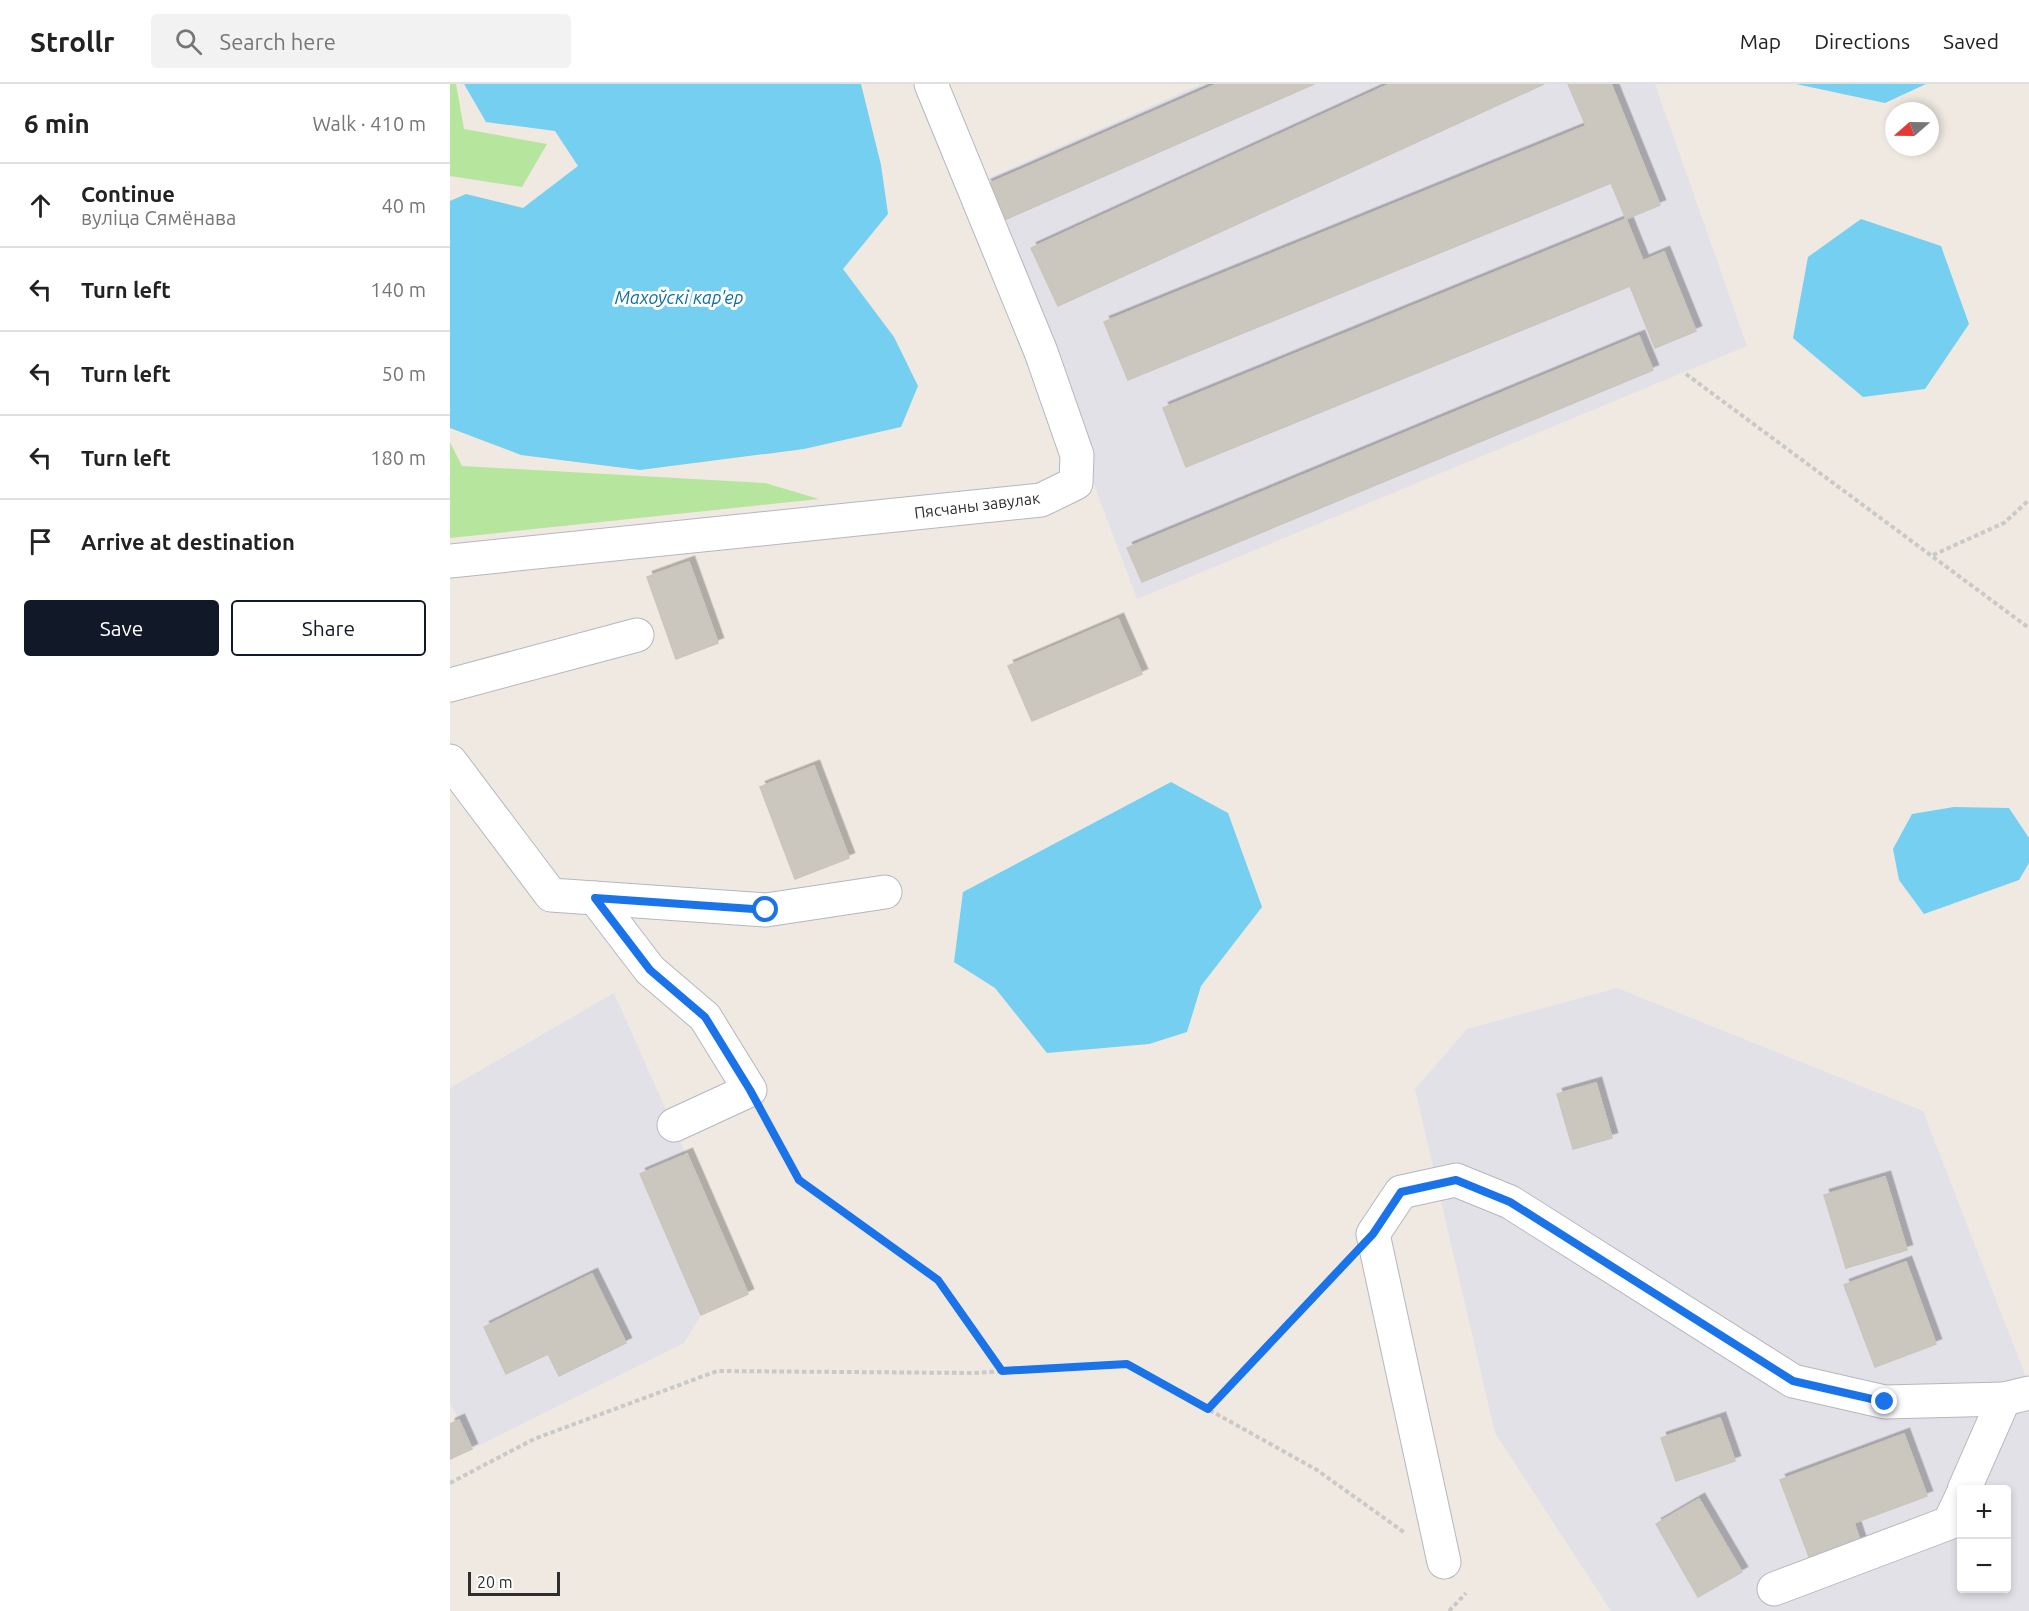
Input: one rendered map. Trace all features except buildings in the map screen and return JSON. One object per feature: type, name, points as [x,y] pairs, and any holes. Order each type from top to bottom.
[{"type":"street","name":"Пясчаны завулак","points":[[450,561],[1041,500],[1076,483],[1077,455],[1041,352],[931,84]]},
{"type":"street","points":[[450,685],[637,635]]},
{"type":"street","points":[[450,761],[551,895],[766,910],[885,892]]},
{"type":"street","points":[[595,898],[650,970],[705,1017],[750,1090],[674,1125]]},
{"type":"street","points":[[1444,1562],[1373,1234],[1401,1192],[1456,1180],[1510,1202],[1793,1381],[1885,1402],[2016,1396]]},
{"type":"street","points":[[1967,1485],[2016,1396]]},
{"type":"street","points":[[1774,1589],[1950,1523],[1957,1507]]},
{"type":"path","points":[[1686,374],[2029,628]]},
{"type":"path","points":[[1932,556],[2004,523],[2029,500]]},
{"type":"path","points":[[750,1090],[799,1180],[938,1280],[1002,1371]]},
{"type":"path","points":[[1208,1409],[1373,1234]]},
{"type":"path","points":[[450,1483],[534,1439],[717,1371],[1002,1371],[1127,1364],[1317,1470],[1444,1562]]},
{"type":"path","points":[[1449,1611],[1466,1593]]},
{"type":"shaded area","points":[[1201,84],[1655,84],[1747,346],[1137,599],[980,182]]},
{"type":"shaded area","points":[[1617,988],[1923,1111],[2029,1385],[2029,1611],[1611,1611],[1495,1433],[1415,1089],[1467,1029]]},
{"type":"shaded area","points":[[614,993],[748,1294],[701,1315],[684,1343],[472,1449],[450,1402],[450,1088]]},
{"type":"green space","points":[[450,84],[456,84],[464,129],[547,144],[522,187],[450,176]]},
{"type":"green space","points":[[450,442],[462,466],[765,483],[819,499],[450,538]]},
{"type":"water","name":"Махоўскі кар'ер","points":[[464,84],[861,84],[881,165],[888,214],[843,269],[894,337],[918,386],[901,427],[804,449],[640,470],[521,455],[450,428],[450,201],[466,194],[523,208],[578,166],[555,131],[486,122]]},
{"type":"water","points":[[1796,84],[1926,84],[1885,103]]},
{"type":"water","points":[[1861,219],[1941,246],[1969,324],[1925,389],[1863,397],[1793,338],[1808,257]]},
{"type":"water","points":[[1171,782],[1228,813],[1262,907],[1201,986],[1187,1032],[1149,1044],[1047,1053],[995,988],[954,962],[963,892]]},
{"type":"water","points":[[1954,807],[2009,808],[2029,838],[2029,863],[2019,880],[1924,914],[1899,880],[1893,849],[1912,814]]},
{"type":"route","points":[[766,910],[595,898],[650,970],[705,1017],[750,1090],[799,1180],[938,1280],[1002,1371],[1127,1364],[1208,1409],[1373,1234],[1401,1192],[1456,1180],[1510,1202],[1793,1381],[1885,1402]]}]
